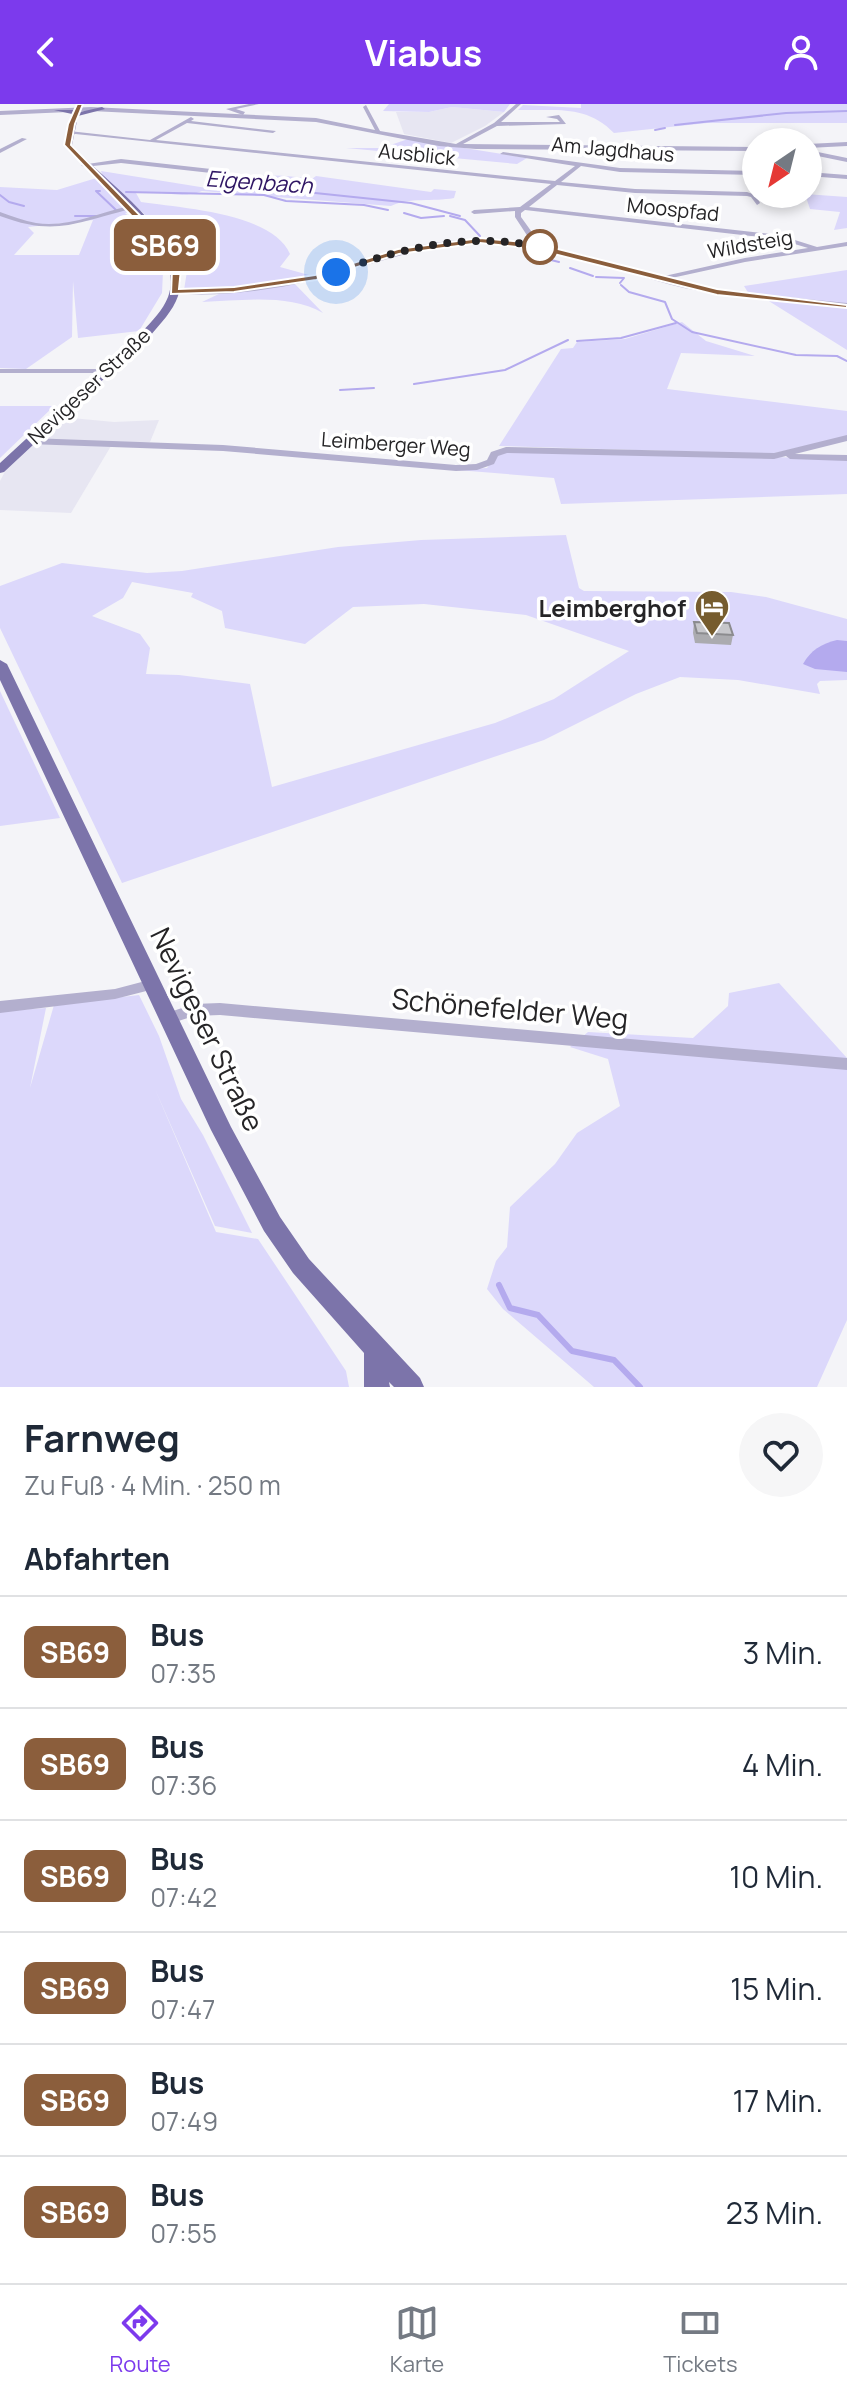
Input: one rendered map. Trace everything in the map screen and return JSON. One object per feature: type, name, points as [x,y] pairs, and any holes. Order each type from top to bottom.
[{"type":"main road","points":[[78,108],[102,109]]},
{"type":"main road","points":[[78,108],[68,145],[170,251],[176,269],[175,292]]},
{"type":"main road","points":[[57,110],[102,109]]},
{"type":"main road","name":"Nevigeser Straße","points":[[0,469],[164,314],[175,292]]},
{"type":"main road","name":"Nevigeser Straße","points":[[0,664],[222,1130],[272,1224],[301,1266],[411,1387]]},
{"type":"main road","points":[[376,1351],[377,1387]]},
{"type":"street","points":[[1,104],[10,107],[13,112]]},
{"type":"street","points":[[257,104],[229,109],[256,114],[263,119]]},
{"type":"street","points":[[456,146],[496,124],[519,104]]},
{"type":"street","points":[[366,107],[378,130]]},
{"type":"street","name":"Am Jagdhaus","points":[[102,109],[316,120],[474,147],[472,149],[620,170],[742,173]]},
{"type":"street","points":[[0,113],[57,110]]},
{"type":"street","name":"Am Jagdhaus","points":[[291,111],[325,114],[316,120]]},
{"type":"street","points":[[349,113],[354,126]]},
{"type":"street","points":[[149,141],[197,115]]},
{"type":"street","points":[[549,117],[559,117],[568,130]]},
{"type":"street","points":[[187,122],[273,131]]},
{"type":"street","points":[[496,124],[563,124]]},
{"type":"street","name":"Ausblick","points":[[69,133],[635,191],[742,194]]},
{"type":"street","points":[[0,151],[24,139]]},
{"type":"street","points":[[822,147],[847,144]]},
{"type":"street","points":[[474,147],[742,149]]},
{"type":"street","points":[[534,246],[536,242],[518,217],[523,209],[581,164],[579,148]]},
{"type":"street","points":[[822,153],[847,160]]},
{"type":"street","points":[[84,165],[121,161],[220,172]]},
{"type":"street","points":[[822,175],[847,177]]},
{"type":"street","points":[[0,214],[38,227],[84,222],[129,208]]},
{"type":"street","name":"Moospfad","points":[[474,212],[523,209],[779,237],[818,249]]},
{"type":"street","points":[[175,292],[234,290],[316,277],[388,254],[446,243],[490,241],[534,246],[717,292],[847,305]]},
{"type":"street","name":"Wildsteig","points":[[660,279],[745,260],[847,244]]},
{"type":"street","points":[[0,371],[106,371]]},
{"type":"street","name":"Leimberger Weg","points":[[29,441],[223,448],[456,468],[484,465],[491,462],[494,454],[506,450],[774,456],[847,438]]},
{"type":"street","points":[[774,456],[847,458]]},
{"type":"street","points":[[0,1007],[115,994],[153,984]]},
{"type":"street","name":"Schönefelder Weg","points":[[169,1018],[194,1010],[220,1009],[847,1064]]},
{"type":"shaded area","points":[[389,104],[510,104],[504,112],[452,107],[429,112],[383,111]]},
{"type":"shaded area","points":[[581,104],[847,104],[847,123],[707,123],[614,133],[581,113],[518,110],[523,105],[581,108]]},
{"type":"shaded area","points":[[452,107],[504,112],[485,126],[451,143],[404,134],[396,112],[429,112]]},
{"type":"shaded area","points":[[408,139],[527,158],[517,164],[346,148],[382,148]]},
{"type":"shaded area","points":[[101,171],[219,190],[252,177],[312,179],[316,176],[431,192],[434,189],[456,191],[454,198],[391,206],[202,191],[186,195],[136,193],[141,202],[201,210],[246,221],[280,240],[290,254],[280,267],[309,275],[328,273],[232,289],[184,290],[188,265],[180,248],[141,211],[125,213],[164,250],[162,293],[139,331],[78,338],[73,281],[72,337],[26,369],[0,368],[0,187],[57,190],[103,176]],"holes":[[[93,220],[79,255],[14,255],[34,233],[28,227]]]},
{"type":"shaded area","points":[[822,195],[847,197],[847,228],[834,230],[840,212],[810,209],[822,208]]},
{"type":"shaded area","points":[[847,270],[847,350],[764,298],[749,294],[744,286]]},
{"type":"shaded area","points":[[293,282],[323,313],[280,300],[202,302],[223,292]]},
{"type":"shaded area","points":[[682,322],[706,341],[755,356],[681,353],[667,389],[847,411],[847,436],[771,454],[499,446],[561,349],[573,348],[577,342],[625,339]]},
{"type":"shaded area","points":[[0,406],[54,406],[0,458]]},
{"type":"shaded area","points":[[61,417],[114,422],[159,420],[150,442],[111,446],[71,513],[0,510],[0,481],[8,466]]},
{"type":"shaded area","points":[[511,450],[847,459],[847,494],[561,504],[554,478],[457,470],[487,468],[496,456]]},
{"type":"shaded area","points":[[566,535],[579,588],[584,591],[731,592],[766,597],[847,619],[847,680],[820,681],[817,684],[820,694],[738,680],[680,677],[636,694],[544,740],[122,883],[0,628],[0,586],[62,563],[147,573],[182,571],[338,547],[421,540]],"holes":[[[132,582],[193,593],[191,597],[222,611],[225,628],[305,644],[353,607],[424,604],[526,615],[629,651],[554,699],[495,723],[272,787],[250,684],[146,674],[150,648],[140,634],[92,616],[123,598]]]},
{"type":"shaded area","points":[[837,640],[847,641],[847,672],[815,669],[803,664],[817,648]]},
{"type":"shaded area","points":[[0,691],[60,818],[0,826]]},
{"type":"shaded area","points":[[779,983],[847,1058],[847,1320],[817,1387],[594,1387],[503,1309],[487,1289],[496,1261],[507,1247],[510,1207],[555,1164],[577,1133],[620,1106],[608,1059],[570,1047],[588,1032],[693,1038],[728,1006],[729,993]]},
{"type":"shaded area","points":[[139,995],[159,1036],[181,1099],[203,1135],[252,1233],[215,1226],[155,1089],[216,1232],[258,1239],[346,1371],[349,1387],[0,1387],[0,1011],[46,1008],[30,1088],[54,1005]]},
{"type":"building","points":[[694,622],[729,623],[733,635],[697,633]]},
{"type":"waterway","points":[[675,125],[786,113],[847,111]]},
{"type":"waterway","points":[[655,130],[665,128]]},
{"type":"waterway","points":[[278,186],[296,191],[411,203],[460,216]]},
{"type":"waterway","name":"Eigenbach","points":[[100,191],[96,191],[116,210]]},
{"type":"waterway","name":"Eigenbach","points":[[126,192],[264,195],[286,201],[364,205],[388,210]]},
{"type":"waterway","name":"Eigenbach","points":[[0,195],[9,202],[24,206]]},
{"type":"waterway","name":"Eigenbach","points":[[404,213],[421,218],[444,216]]},
{"type":"waterway","name":"Eigenbach","points":[[75,216],[96,216]]},
{"type":"waterway","name":"Eigenbach","points":[[450,216],[465,220],[480,236]]},
{"type":"waterway","name":"Eigenbach","points":[[518,245],[531,249],[527,254],[559,262]]},
{"type":"waterway","name":"Eigenbach","points":[[570,268],[593,276]]},
{"type":"waterway","name":"Eigenbach","points":[[596,277],[624,278],[620,283]]},
{"type":"waterway","name":"Eigenbach","points":[[621,285],[629,292],[665,302],[672,319],[692,332],[796,355],[837,356],[847,361]]},
{"type":"waterway","points":[[577,341],[621,338],[676,323]]},
{"type":"waterway","points":[[414,384],[505,370],[568,340]]},
{"type":"waterway","points":[[340,390],[374,388]]},
{"type":"waterway","points":[[499,1285],[510,1308],[538,1315],[572,1351],[614,1360],[640,1387]]},
{"type":"bus line","name":"SB69","points":[[80,104],[71,124],[68,145],[81,162],[170,251],[176,269],[175,292],[234,290],[316,277],[398,251],[480,241],[534,246],[717,292],[847,305]]},
{"type":"place","name":"Leimberghof","points":[[712,638]]},
{"type":"route","points":[[336,272],[379,256],[446,243],[490,241],[544,248],[540,247]]}]
